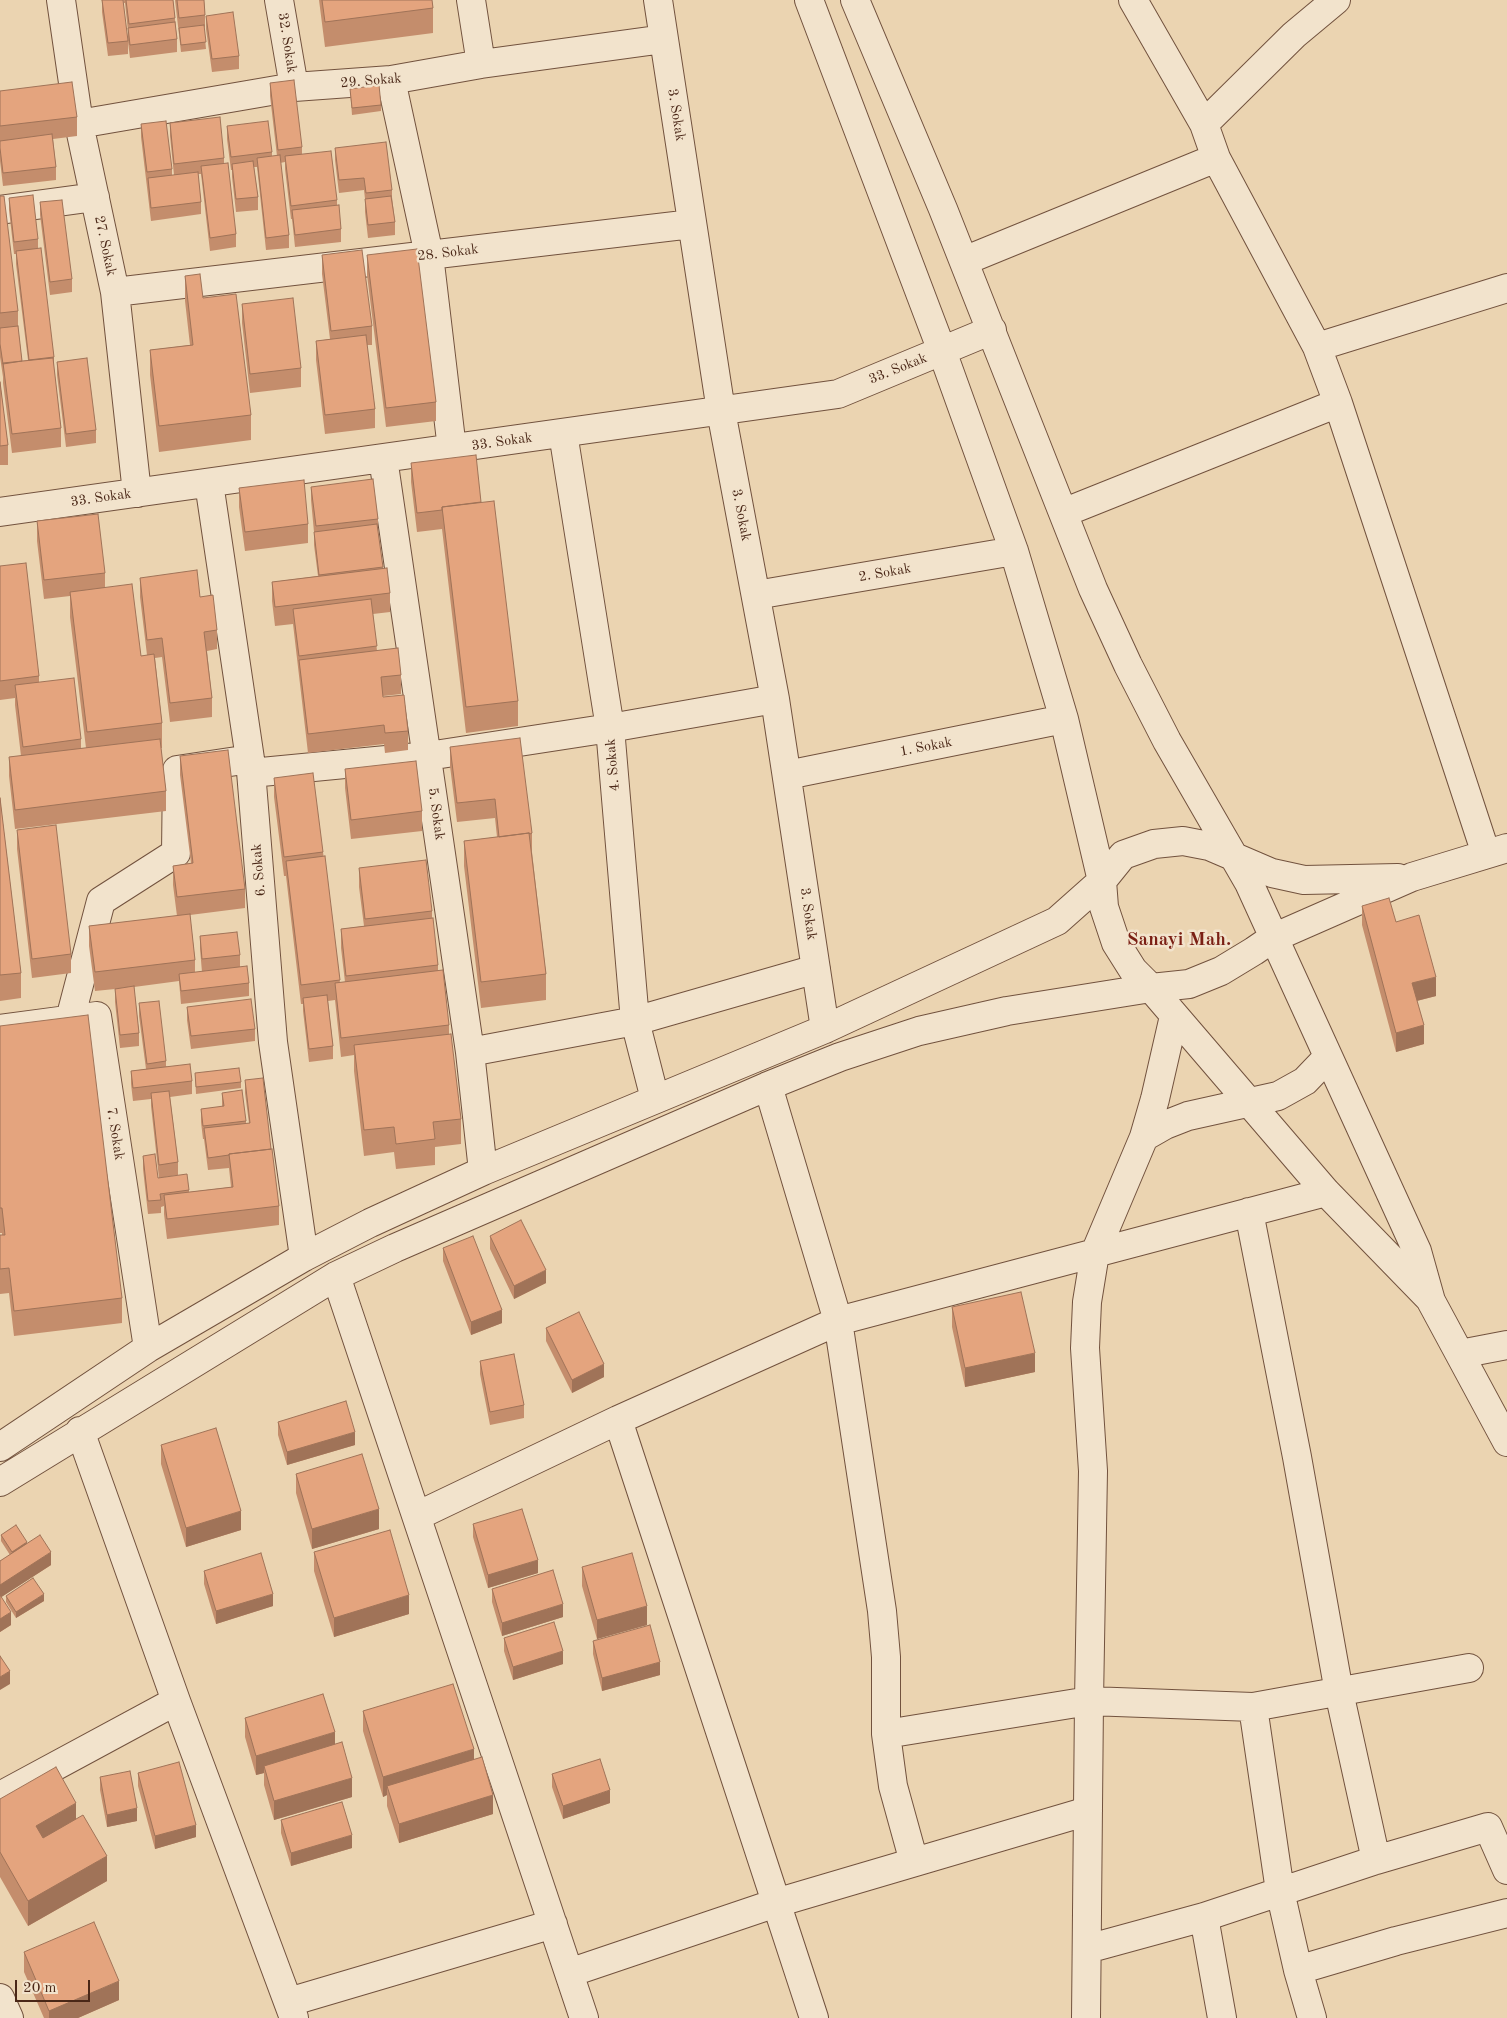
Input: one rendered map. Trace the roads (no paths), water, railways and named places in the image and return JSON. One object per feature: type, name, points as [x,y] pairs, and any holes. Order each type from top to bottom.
[{"type":"street","name":"27. Sokak","points":[[61,0],[80,124],[115,292],[138,493]]},
{"type":"street","name":"32. Sokak","points":[[280,0],[294,87]]},
{"type":"street","points":[[471,0],[482,64]]},
{"type":"street","name":"3. Sokak","points":[[658,0],[721,410],[788,775],[826,1029]]},
{"type":"street","points":[[808,0],[942,351],[1014,551],[1064,719],[1102,881],[1104,908],[1116,942],[1133,970],[1151,988],[1326,1192],[1431,1301]]},
{"type":"street","points":[[855,0],[992,330],[1093,589],[1128,665],[1167,741],[1249,883],[1417,1251],[1431,1301],[1507,1442]]},
{"type":"street","points":[[0,1482],[80,1431],[336,1276],[404,1244],[768,1086],[840,1057],[919,1031],[1007,1011],[1151,988],[1189,984],[1221,971],[1254,952],[1273,938],[1412,877],[1497,851],[1317,347],[1216,158],[1204,124],[1133,0]]},
{"type":"street","points":[[1204,124],[1294,35],[1336,0]]},
{"type":"street","name":"29. Sokak","points":[[80,124],[294,87],[391,80],[482,64],[664,39]]},
{"type":"street","points":[[391,80],[428,255],[452,449]]},
{"type":"street","points":[[964,261],[1216,158]]},
{"type":"street","points":[[0,210],[95,197]]},
{"type":"street","name":"28. Sokak","points":[[115,292],[692,224]]},
{"type":"street","points":[[1317,347],[1507,288]]},
{"type":"street","name":"33. Sokak","points":[[0,512],[838,394],[992,330]]},
{"type":"street","points":[[1064,513],[1338,403]]},
{"type":"street","name":"4. Sokak","points":[[563,433],[610,728],[636,1021],[655,1099]]},
{"type":"street","name":"5. Sokak","points":[[383,458],[470,1052],[483,1171]]},
{"type":"street","name":"6. Sokak","points":[[209,483],[250,766],[273,1042],[304,1257]]},
{"type":"street","name":"2. Sokak","points":[[756,595],[1014,551]]},
{"type":"street","points":[[70,1019],[101,901],[176,853],[177,770],[428,756],[610,728],[775,699]]},
{"type":"street","name":"1. Sokak","points":[[788,775],[1064,719]]},
{"type":"street","points":[[0,1447],[148,1348],[304,1257],[370,1223],[483,1171],[826,1029],[1058,921],[1102,881],[1123,855],[1154,844],[1183,841],[1209,846],[1272,873],[1304,880],[1412,877]]},
{"type":"street","points":[[470,1052],[636,1021],[816,969]]},
{"type":"street","name":"7. Sokak","points":[[0,1029],[97,1016],[148,1348]]},
{"type":"street","points":[[1086,2018],[1093,1470],[1085,1348],[1087,1302],[1095,1253],[1144,1137],[1155,1099],[1174,1016]]},
{"type":"street","points":[[1144,1137],[1165,1125],[1188,1116],[1264,1101],[1291,1090],[1317,1070],[1328,1057]]},
{"type":"street","points":[[768,1086],[838,1321],[882,1611],[886,1657],[886,1734],[893,1786],[914,1862]]},
{"type":"street","points":[[417,1516],[618,1420],[838,1321],[1326,1192]]},
{"type":"street","points":[[1249,1212],[1297,1457],[1338,1692],[1376,1860]]},
{"type":"street","points":[[336,1276],[584,2018]]},
{"type":"street","points":[[1460,1354],[1507,1345]]},
{"type":"street","points":[[618,1420],[814,2018]]},
{"type":"street","points":[[80,1431],[176,1701],[291,2010],[553,1924]]},
{"type":"street","points":[[886,1734],[1089,1701],[1253,1707],[1469,1668]]},
{"type":"street","points":[[0,1796],[176,1701]]},
{"type":"street","points":[[1253,1707],[1280,1891],[1298,1970],[1312,2018]]},
{"type":"street","points":[[569,1973],[776,1903],[1088,1811]]},
{"type":"street","points":[[1087,1949],[1204,1917],[1376,1860],[1488,1827],[1507,1870]]},
{"type":"street","points":[[1298,1970],[1396,1941],[1507,1913]]},
{"type":"street","points":[[1204,1917],[1222,2018]]},
{"type":"street","points":[[0,1998],[9,2018]]},
{"type":"district","name":"Sanayi Mah.","points":[[1179,940]]}]
